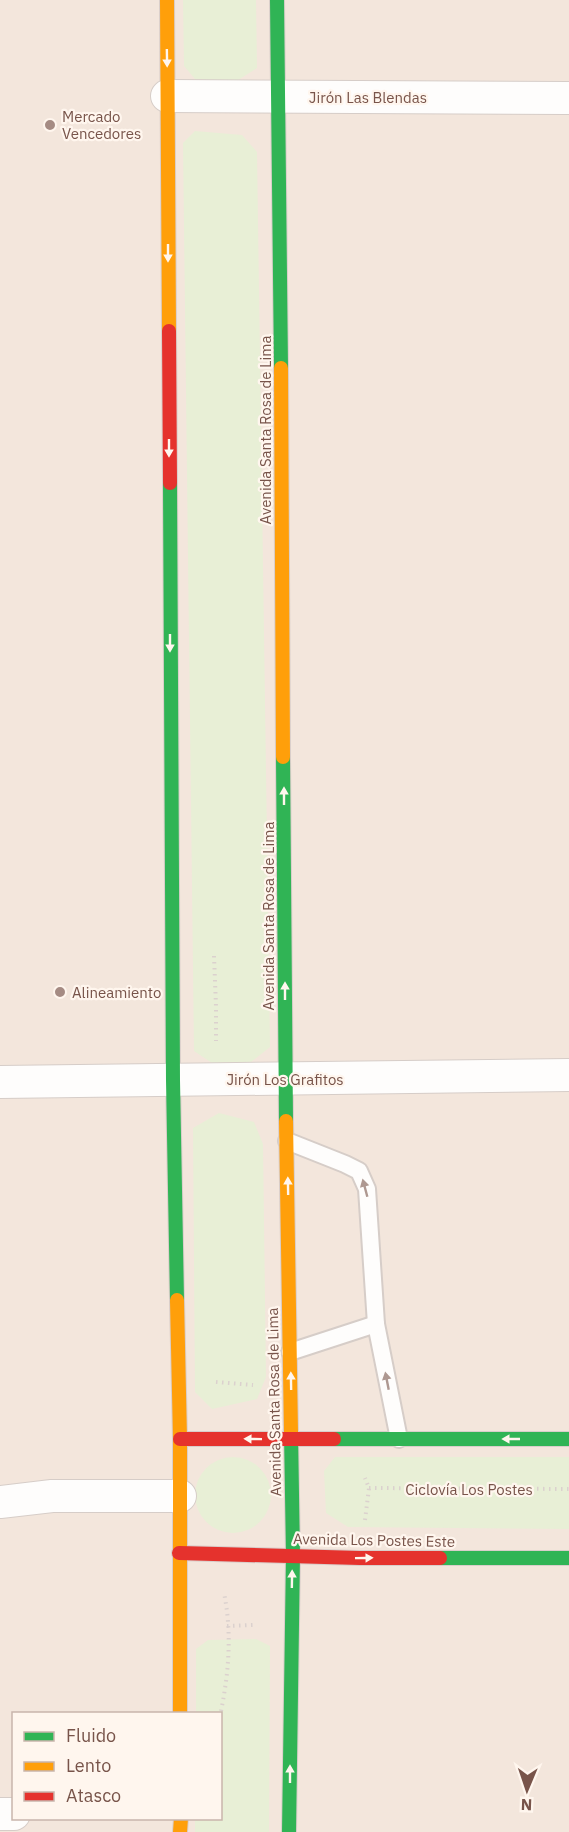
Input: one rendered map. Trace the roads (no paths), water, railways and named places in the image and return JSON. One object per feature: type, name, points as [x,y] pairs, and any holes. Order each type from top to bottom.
[{"type":"main road","points":[[167,0],[173,1080],[180,1439],[180,1712]]},
{"type":"main road","name":"Avenida Santa Rosa de Lima","points":[[277,0],[285,1079],[293,1555],[290,1832]]},
{"type":"main road","points":[[180,1439],[569,1439]]},
{"type":"main road","name":"Avenida Los Postes Este","points":[[179,1553],[360,1558],[569,1558]]},
{"type":"street","name":"Jirón Las Blendas","points":[[167,96],[569,98]]},
{"type":"street","name":"Jirón Los Grafitos","points":[[0,1082],[569,1075]]},
{"type":"street","points":[[0,1502],[52,1496],[180,1496]]},
{"type":"lane","points":[[287,1141],[359,1171],[367,1189],[376,1324],[399,1439]]},
{"type":"lane","points":[[290,1352],[376,1324]]},
{"type":"place","name":"Mercado Vencedores","points":[[50,125]]},
{"type":"place","name":"Alineamiento","points":[[60,992]]}]
